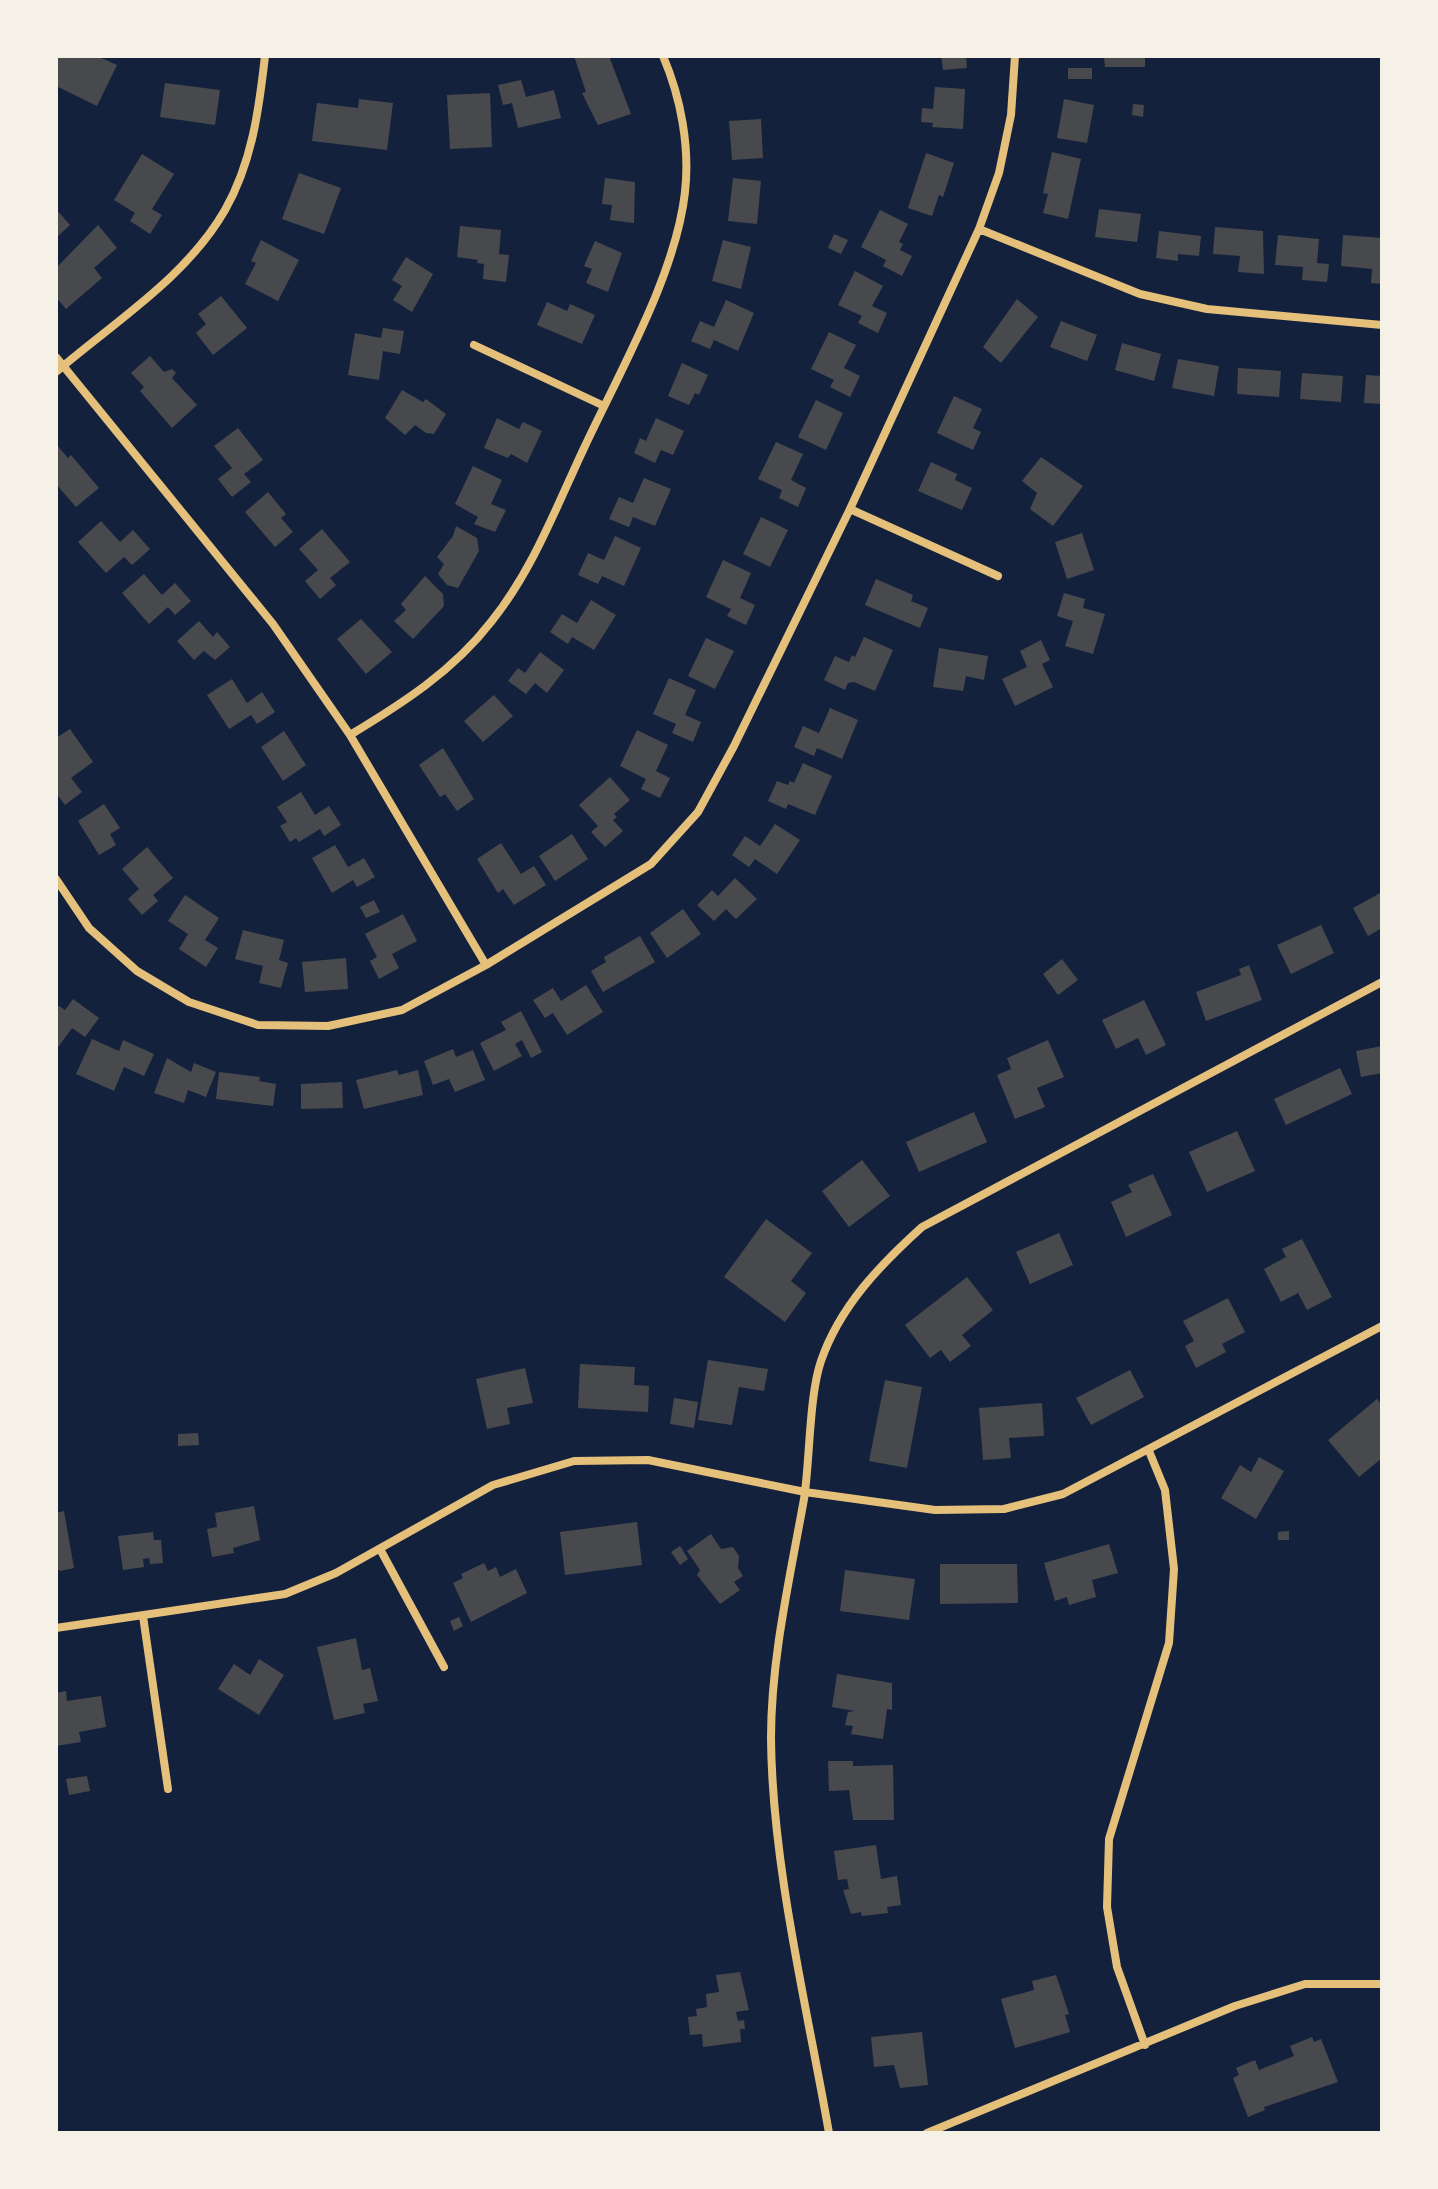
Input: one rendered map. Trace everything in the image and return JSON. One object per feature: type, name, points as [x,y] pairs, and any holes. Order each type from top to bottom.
[{"type":"street","points":[[60,369],[182,267],[225,211],[246,163],[265,56]]},
{"type":"street","points":[[350,735],[417,694],[491,623],[522,579],[604,406],[672,254],[685,192],[685,135],[672,77],[663,56]]},
{"type":"street","points":[[56,879],[89,928],[137,971],[189,1002],[258,1025],[328,1026],[402,1010],[486,965],[651,864],[698,812],[734,746],[850,509],[979,229],[999,173],[1011,115],[1015,56]]},
{"type":"street","points":[[979,229],[1140,294],[1207,309],[1382,325]]},
{"type":"street","points":[[474,345],[604,406]]},
{"type":"street","points":[[56,357],[60,369],[273,624],[350,735],[486,965]]},
{"type":"street","points":[[850,509],[998,576]]},
{"type":"street","points":[[829,2133],[777,1833],[771,1737],[778,1650],[805,1492],[820,1362],[843,1314],[877,1269],[922,1227],[1382,982]]},
{"type":"street","points":[[56,1628],[285,1594],[380,1549],[493,1485],[574,1461],[648,1460],[805,1492],[935,1510],[1004,1509],[1063,1494],[1382,1326]]},
{"type":"street","points":[[1145,2045],[1117,1967],[1107,1907],[1109,1839],[1169,1643],[1174,1569],[1165,1490],[1149,1451]]},
{"type":"street","points":[[380,1549],[444,1667]]},
{"type":"street","points":[[143,1616],[168,1789]]},
{"type":"street","points":[[927,2133],[1235,2006],[1305,1984],[1382,1984]]},
{"type":"building","points":[[56,56],[97,56],[117,65],[97,106],[56,86]]},
{"type":"building","points":[[574,56],[609,56],[631,114],[598,125],[582,93],[586,92]]},
{"type":"building","points":[[941,56],[966,56],[967,68],[943,70]]},
{"type":"building","points":[[1104,56],[1145,56],[1145,67],[1105,67]]},
{"type":"building","points":[[1068,68],[1092,68],[1092,79],[1068,79]]},
{"type":"building","points":[[521,80],[526,97],[554,90],[561,118],[518,128],[512,103],[503,105],[498,85]]},
{"type":"building","points":[[165,83],[220,90],[215,125],[160,117]]},
{"type":"building","points":[[935,87],[965,89],[963,129],[932,127],[933,123],[921,122],[922,108],[933,109]]},
{"type":"building","points":[[490,93],[492,147],[450,149],[447,95]]},
{"type":"building","points":[[359,99],[393,103],[387,150],[312,141],[317,103],[358,108]]},
{"type":"building","points":[[1064,99],[1094,105],[1087,143],[1057,138]]},
{"type":"building","points":[[1133,104],[1144,105],[1143,117],[1132,115]]},
{"type":"building","points":[[761,119],[763,158],[732,160],[729,121]]},
{"type":"building","points":[[1052,152],[1081,159],[1068,219],[1043,213],[1048,194],[1043,193]]},
{"type":"building","points":[[926,153],[954,163],[943,197],[939,195],[932,216],[908,208]]},
{"type":"building","points":[[142,154],[174,174],[152,209],[162,215],[150,234],[130,221],[135,213],[114,200]]},
{"type":"building","points":[[299,173],[341,188],[324,234],[282,219]]},
{"type":"building","points":[[605,178],[635,182],[634,223],[610,220],[612,205],[602,204]]},
{"type":"building","points":[[733,178],[761,181],[757,224],[728,221]]},
{"type":"building","points":[[56,209],[70,225],[56,238]]},
{"type":"building","points":[[1099,209],[1141,214],[1137,242],[1095,237]]},
{"type":"building","points":[[880,210],[908,224],[899,242],[903,244],[900,250],[912,256],[902,276],[883,266],[886,260],[861,247]]},
{"type":"building","points":[[98,225],[117,248],[94,268],[102,278],[66,309],[56,297],[56,268]]},
{"type":"building","points":[[460,226],[501,230],[499,254],[509,255],[506,282],[483,279],[484,264],[457,257]]},
{"type":"building","points":[[1215,227],[1263,231],[1264,274],[1238,272],[1240,256],[1213,254]]},
{"type":"building","points":[[1159,231],[1201,236],[1199,256],[1178,254],[1178,261],[1156,258]]},
{"type":"building","points":[[834,234],[848,240],[841,254],[828,248]]},
{"type":"building","points":[[1278,235],[1319,239],[1317,263],[1329,264],[1327,282],[1302,280],[1303,267],[1275,265]]},
{"type":"building","points":[[1343,235],[1382,238],[1382,284],[1371,283],[1372,269],[1341,266]]},
{"type":"building","points":[[261,240],[299,260],[278,301],[245,284],[256,263],[251,261]]},
{"type":"building","points":[[723,240],[751,247],[741,289],[712,281]]},
{"type":"building","points":[[595,241],[622,253],[608,292],[586,283],[592,269],[584,266]]},
{"type":"building","points":[[406,257],[433,274],[412,312],[393,300],[402,286],[392,280]]},
{"type":"building","points":[[855,271],[883,286],[872,306],[887,313],[878,333],[858,323],[862,316],[838,305]]},
{"type":"building","points":[[221,296],[247,328],[213,355],[196,333],[206,324],[198,314]]},
{"type":"building","points":[[1017,299],[1038,317],[1001,363],[983,347]]},
{"type":"building","points":[[726,300],[754,313],[738,351],[714,340],[710,349],[691,341],[700,321],[714,327]]},
{"type":"building","points":[[547,302],[567,311],[570,304],[595,315],[582,344],[537,325]]},
{"type":"building","points":[[1061,321],[1097,335],[1087,361],[1050,347]]},
{"type":"building","points":[[383,328],[404,331],[400,354],[383,351],[379,380],[348,375],[355,333],[381,338]]},
{"type":"building","points":[[829,332],[856,345],[844,368],[860,376],[850,397],[830,387],[834,380],[811,369]]},
{"type":"building","points":[[1122,343],[1161,354],[1154,381],[1115,370]]},
{"type":"building","points":[[150,356],[164,372],[172,369],[176,373],[172,378],[197,405],[172,428],[140,391],[144,387],[131,373]]},
{"type":"building","points":[[1178,359],[1219,366],[1214,396],[1172,388]]},
{"type":"building","points":[[682,363],[708,375],[699,395],[695,393],[689,405],[668,396]]},
{"type":"building","points":[[1238,368],[1281,371],[1279,397],[1237,394]]},
{"type":"building","points":[[1302,373],[1343,376],[1341,402],[1300,399]]},
{"type":"building","points":[[1366,375],[1382,376],[1382,404],[1364,403]]},
{"type":"building","points":[[402,390],[423,402],[426,399],[446,414],[434,434],[426,433],[415,425],[405,435],[385,418]]},
{"type":"building","points":[[954,396],[982,409],[973,428],[981,432],[973,450],[937,433]]},
{"type":"building","points":[[816,400],[843,413],[826,450],[798,437]]},
{"type":"building","points":[[497,418],[519,429],[523,422],[542,431],[527,463],[511,454],[508,458],[484,448]]},
{"type":"building","points":[[656,418],[684,431],[673,455],[661,450],[655,463],[634,453],[640,438],[646,441]]},
{"type":"building","points":[[238,428],[263,460],[244,474],[251,482],[232,497],[218,479],[232,468],[214,446]]},
{"type":"building","points":[[776,442],[803,454],[791,480],[806,488],[798,507],[779,498],[782,490],[758,479]]},
{"type":"building","points":[[56,444],[68,458],[71,455],[99,488],[76,507],[56,484]]},
{"type":"building","points":[[1041,457],[1083,486],[1053,526],[1030,509],[1037,493],[1022,481]]},
{"type":"building","points":[[931,462],[957,474],[955,480],[972,488],[962,510],[918,491]]},
{"type":"building","points":[[473,466],[502,480],[491,504],[506,510],[495,532],[474,524],[478,517],[455,504]]},
{"type":"building","points":[[644,478],[671,489],[655,526],[633,517],[629,527],[609,519],[619,497],[633,503]]},
{"type":"building","points":[[268,492],[286,514],[281,518],[293,532],[275,547],[245,512]]},
{"type":"building","points":[[761,517],[788,530],[770,567],[743,554]]},
{"type":"building","points":[[101,521],[120,542],[133,530],[150,549],[132,565],[124,557],[106,573],[78,542]]},
{"type":"building","points":[[456,526],[477,538],[479,551],[458,588],[447,585],[438,574],[444,564],[437,557],[453,536]]},
{"type":"building","points":[[322,529],[350,562],[330,578],[336,585],[320,599],[305,581],[318,570],[299,549]]},
{"type":"building","points":[[1082,533],[1094,570],[1067,579],[1055,542]]},
{"type":"building","points":[[615,536],[641,548],[624,586],[602,576],[598,584],[578,575],[588,553],[604,560]]},
{"type":"building","points":[[723,560],[751,573],[740,598],[755,605],[746,625],[727,616],[731,609],[706,597]]},
{"type":"building","points":[[144,574],[162,595],[175,583],[191,601],[175,615],[168,607],[149,624],[122,593]]},
{"type":"building","points":[[425,576],[443,594],[444,606],[413,639],[394,621],[406,610],[401,604]]},
{"type":"building","points":[[876,579],[913,595],[911,601],[928,608],[920,628],[865,605]]},
{"type":"building","points":[[1064,593],[1085,599],[1083,608],[1105,614],[1093,654],[1065,646],[1073,621],[1057,616]]},
{"type":"building","points":[[591,600],[616,615],[594,650],[572,637],[568,644],[550,632],[562,614],[577,623]]},
{"type":"building","points":[[361,619],[392,652],[366,674],[337,639]]},
{"type":"building","points":[[199,621],[213,637],[217,632],[230,647],[215,660],[204,651],[194,660],[177,641]]},
{"type":"building","points":[[864,637],[893,650],[875,691],[854,682],[848,683],[845,690],[824,680],[835,656],[849,662],[852,655],[855,657]]},
{"type":"building","points":[[706,638],[734,651],[715,689],[688,676]]},
{"type":"building","points":[[1041,640],[1050,660],[1042,664],[1053,687],[1015,706],[1002,679],[1027,667],[1020,651]]},
{"type":"building","points":[[939,648],[988,656],[984,680],[966,676],[963,691],[933,687]]},
{"type":"building","points":[[540,652],[564,670],[547,693],[535,683],[526,694],[508,681],[518,668],[525,673]]},
{"type":"building","points":[[669,678],[696,690],[685,715],[701,722],[693,742],[672,733],[676,724],[653,714]]},
{"type":"building","points":[[232,679],[247,703],[262,692],[275,712],[257,724],[251,715],[229,729],[207,695]]},
{"type":"building","points":[[494,695],[513,716],[483,742],[464,721]]},
{"type":"building","points":[[830,708],[858,720],[842,759],[817,748],[814,756],[794,747],[803,726],[819,733]]},
{"type":"building","points":[[70,729],[93,762],[71,778],[82,792],[65,805],[56,793],[56,738]]},
{"type":"building","points":[[637,730],[668,745],[656,771],[670,778],[660,798],[641,789],[646,779],[620,766]]},
{"type":"building","points":[[284,731],[306,765],[283,781],[261,747]]},
{"type":"building","points":[[443,748],[474,799],[457,811],[445,794],[440,797],[419,765]]},
{"type":"building","points":[[803,763],[832,776],[815,815],[788,804],[786,809],[768,801],[777,781],[788,785],[790,781],[794,783]]},
{"type":"building","points":[[610,777],[630,800],[614,814],[617,817],[613,820],[623,831],[605,847],[591,832],[598,826],[579,805]]},
{"type":"building","points":[[301,792],[315,815],[329,806],[341,825],[324,836],[320,829],[299,842],[296,838],[290,842],[280,826],[287,822],[277,807]]},
{"type":"building","points":[[104,804],[120,828],[110,834],[116,845],[99,855],[78,821]]},
{"type":"building","points":[[775,824],[800,840],[777,874],[755,859],[749,867],[732,855],[745,836],[760,846]]},
{"type":"building","points":[[572,834],[588,859],[555,881],[539,856]]},
{"type":"building","points":[[501,843],[521,874],[534,866],[546,885],[514,905],[503,889],[498,893],[477,859]]},
{"type":"building","points":[[335,845],[348,867],[364,858],[375,877],[357,887],[353,880],[332,893],[312,858]]},
{"type":"building","points":[[147,847],[173,878],[153,895],[158,901],[142,915],[128,899],[139,889],[122,869]]},
{"type":"building","points":[[735,878],[757,899],[736,919],[726,909],[714,921],[697,905],[712,890],[718,896]]},
{"type":"building","points":[[1382,892],[1382,928],[1368,936],[1353,908]]},
{"type":"building","points":[[185,895],[219,918],[205,940],[218,948],[206,967],[179,949],[188,934],[168,921]]},
{"type":"building","points":[[374,900],[380,912],[366,918],[360,907]]},
{"type":"building","points":[[683,909],[701,934],[667,958],[650,933]]},
{"type":"building","points":[[403,914],[417,941],[392,954],[399,968],[379,979],[370,961],[377,957],[365,934]]},
{"type":"building","points":[[1321,925],[1334,953],[1291,974],[1277,945]]},
{"type":"building","points":[[243,930],[284,940],[279,960],[288,963],[281,988],[259,983],[263,966],[235,959]]},
{"type":"building","points":[[640,936],[655,962],[603,992],[591,971],[606,962],[604,957]]},
{"type":"building","points":[[346,958],[348,989],[305,992],[302,962]]},
{"type":"building","points":[[1062,959],[1078,980],[1058,995],[1043,974]]},
{"type":"building","points":[[1249,965],[1262,1000],[1206,1021],[1196,992],[1241,975],[1239,969]]},
{"type":"building","points":[[586,985],[603,1012],[567,1035],[553,1013],[545,1018],[533,1000],[553,988],[561,1001]]},
{"type":"building","points":[[73,999],[99,1018],[85,1037],[72,1028],[56,1050],[56,1008],[59,1006],[65,1010]]},
{"type":"building","points":[[1144,1000],[1166,1045],[1146,1055],[1138,1038],[1116,1049],[1102,1020]]},
{"type":"building","points":[[521,1011],[542,1052],[531,1058],[522,1040],[515,1044],[522,1056],[494,1071],[480,1043],[506,1030],[501,1022]]},
{"type":"building","points":[[92,1039],[119,1051],[123,1040],[154,1054],[144,1076],[124,1067],[114,1091],[76,1074]]},
{"type":"building","points":[[1048,1040],[1064,1077],[1037,1088],[1045,1107],[1015,1119],[997,1075],[1011,1069],[1007,1058]]},
{"type":"building","points":[[1382,1046],[1382,1073],[1361,1077],[1356,1051]]},
{"type":"building","points":[[453,1049],[456,1057],[473,1050],[485,1080],[455,1092],[449,1079],[433,1085],[424,1061]]},
{"type":"building","points":[[167,1058],[191,1072],[194,1063],[216,1072],[206,1097],[188,1090],[184,1103],[154,1093]]},
{"type":"building","points":[[1340,1068],[1352,1094],[1286,1125],[1274,1099]]},
{"type":"building","points":[[397,1070],[399,1075],[418,1070],[423,1095],[364,1109],[356,1080]]},
{"type":"building","points":[[219,1072],[260,1077],[259,1081],[276,1084],[273,1106],[216,1099]]},
{"type":"building","points":[[342,1082],[343,1108],[301,1109],[301,1084]]},
{"type":"building","points":[[974,1112],[987,1142],[919,1172],[906,1142]]},
{"type":"building","points":[[1237,1131],[1255,1171],[1207,1192],[1189,1152]]},
{"type":"building","points":[[862,1160],[890,1196],[849,1227],[822,1191]]},
{"type":"building","points":[[1153,1174],[1172,1215],[1126,1237],[1111,1202],[1132,1192],[1128,1185]]},
{"type":"building","points":[[766,1219],[812,1253],[791,1281],[806,1293],[785,1322],[724,1277]]},
{"type":"building","points":[[1059,1233],[1073,1265],[1030,1284],[1016,1252]]},
{"type":"building","points":[[1302,1239],[1332,1297],[1307,1310],[1298,1293],[1281,1302],[1264,1269],[1286,1257],[1282,1249]]},
{"type":"building","points":[[967,1277],[993,1310],[962,1335],[971,1346],[950,1362],[941,1350],[930,1358],[905,1325]]},
{"type":"building","points":[[1228,1298],[1245,1332],[1222,1344],[1226,1352],[1196,1368],[1185,1346],[1194,1341],[1183,1321]]},
{"type":"building","points":[[708,1360],[768,1369],[764,1391],[739,1387],[732,1425],[698,1420]]},
{"type":"building","points":[[580,1364],[635,1367],[634,1385],[649,1386],[648,1412],[578,1408]]},
{"type":"building","points":[[525,1368],[533,1403],[507,1408],[510,1424],[487,1429],[476,1379]]},
{"type":"building","points":[[1130,1370],[1144,1397],[1091,1425],[1076,1398]]},
{"type":"building","points":[[885,1380],[922,1387],[907,1468],[869,1461]]},
{"type":"building","points":[[674,1398],[698,1402],[694,1428],[670,1424]]},
{"type":"building","points":[[1377,1399],[1382,1405],[1382,1458],[1359,1477],[1328,1440]]},
{"type":"building","points":[[1042,1403],[1044,1436],[1009,1438],[1011,1458],[983,1460],[979,1408]]},
{"type":"building","points":[[198,1433],[199,1445],[178,1446],[178,1434]]},
{"type":"building","points":[[1259,1457],[1284,1471],[1256,1519],[1221,1498],[1240,1465],[1251,1472]]},
{"type":"building","points":[[254,1506],[260,1540],[233,1548],[234,1553],[212,1557],[207,1529],[217,1527],[215,1513]]},
{"type":"building","points":[[64,1511],[74,1568],[60,1571],[56,1567],[56,1513]]},
{"type":"building","points":[[637,1522],[642,1565],[565,1575],[560,1532]]},
{"type":"building","points":[[1289,1531],[1289,1540],[1278,1540],[1278,1532]]},
{"type":"building","points":[[153,1532],[154,1540],[161,1540],[163,1563],[150,1564],[149,1558],[143,1559],[144,1567],[123,1570],[118,1536]]},
{"type":"building","points":[[711,1534],[721,1549],[733,1547],[739,1556],[738,1568],[743,1576],[734,1582],[740,1590],[720,1604],[697,1575],[700,1570],[687,1551]]},
{"type":"building","points":[[1109,1544],[1118,1573],[1092,1580],[1096,1597],[1069,1605],[1067,1597],[1055,1601],[1044,1563]]},
{"type":"building","points":[[680,1546],[688,1559],[680,1565],[671,1552]]},
{"type":"building","points":[[484,1563],[488,1571],[496,1567],[500,1577],[516,1569],[527,1593],[471,1622],[453,1583],[463,1578],[461,1574]]},
{"type":"building","points":[[940,1564],[1017,1564],[1018,1603],[940,1604]]},
{"type":"building","points":[[845,1570],[915,1579],[909,1620],[840,1611]]},
{"type":"building","points":[[459,1617],[463,1626],[454,1631],[450,1621]]},
{"type":"building","points":[[356,1638],[362,1670],[370,1668],[378,1701],[363,1704],[365,1713],[334,1720],[317,1647]]},
{"type":"building","points":[[259,1659],[284,1675],[259,1715],[218,1689],[234,1664],[250,1675]]},
{"type":"building","points":[[837,1674],[892,1683],[892,1710],[887,1709],[883,1739],[851,1734],[853,1726],[845,1725],[848,1712],[855,1711],[832,1707]]},
{"type":"building","points":[[66,1691],[67,1701],[101,1696],[106,1727],[79,1732],[81,1742],[56,1746],[56,1693]]},
{"type":"building","points":[[828,1761],[853,1761],[853,1766],[893,1765],[894,1820],[853,1820],[849,1790],[829,1791]]},
{"type":"building","points":[[87,1776],[90,1791],[69,1795],[66,1779]]},
{"type":"building","points":[[876,1845],[881,1879],[897,1876],[901,1905],[887,1907],[888,1913],[851,1914],[843,1890],[849,1889],[847,1879],[838,1880],[834,1851]]},
{"type":"building","points":[[740,1972],[749,2010],[736,2012],[738,2021],[744,2020],[745,2029],[740,2029],[741,2042],[703,2047],[702,2034],[690,2035],[688,2017],[697,2016],[696,2009],[707,2007],[706,1994],[719,1992],[716,1975]]},
{"type":"building","points":[[1056,1975],[1069,2014],[1065,2015],[1070,2032],[1015,2048],[1001,1999],[1034,1990],[1032,1981]]},
{"type":"building","points":[[922,2032],[928,2085],[900,2088],[894,2065],[874,2067],[871,2037]]},
{"type":"building","points":[[1312,2037],[1314,2042],[1321,2039],[1338,2082],[1264,2107],[1265,2110],[1248,2117],[1233,2078],[1239,2075],[1236,2068],[1255,2060],[1259,2070],[1294,2056],[1290,2046]]}]
